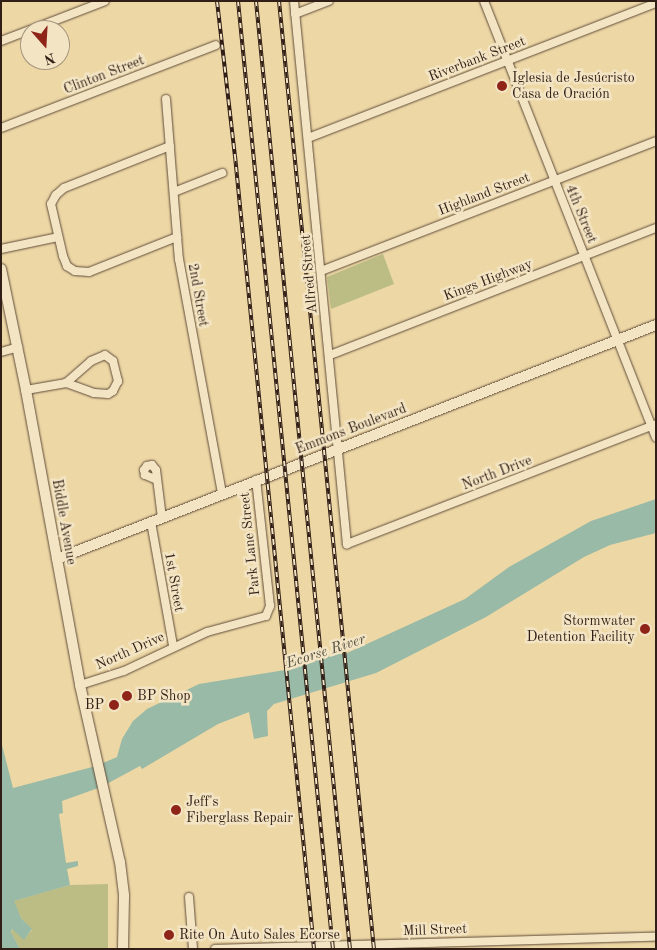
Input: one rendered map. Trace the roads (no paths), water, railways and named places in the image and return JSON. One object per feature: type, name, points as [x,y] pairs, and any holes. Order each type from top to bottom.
[{"type":"main road","name":"Biddle Avenue","points":[[1,269],[18,347],[80,685],[120,862],[123,888],[123,949]]},
{"type":"main road","name":"Emmons Boulevard","points":[[57,559],[656,325]]},
{"type":"street","points":[[56,20],[105,1]]},
{"type":"street","name":"Alfred Street","points":[[294,1],[348,544]]},
{"type":"street","points":[[295,14],[329,1]]},
{"type":"street","name":"4th Street","points":[[484,1],[617,340],[654,425],[656,437]]},
{"type":"street","name":"Riverbank Street","points":[[308,138],[656,3]]},
{"type":"street","points":[[1,41],[20,34]]},
{"type":"street","name":"Clinton Street","points":[[1,128],[216,45]]},
{"type":"street","name":"2nd Street","points":[[166,99],[179,259],[222,493]]},
{"type":"street","name":"Highland Street","points":[[321,271],[656,141]]},
{"type":"street","points":[[170,146],[60,191],[52,204],[58,237],[67,266],[75,271],[85,273],[177,237]]},
{"type":"street","points":[[174,192],[222,173]]},
{"type":"street","name":"Kings Highway","points":[[330,355],[656,228]]},
{"type":"street","points":[[1,249],[58,237]]},
{"type":"street","points":[[1,352],[18,347]]},
{"type":"street","points":[[26,390],[66,383],[98,357],[106,355],[113,361],[118,380],[113,392],[108,394],[94,393],[66,383]]},
{"type":"street","name":"North Drive","points":[[348,544],[654,425]]},
{"type":"street","points":[[155,479],[162,518]]},
{"type":"street","name":"Park Lane Street","points":[[256,480],[270,606]]},
{"type":"street","name":"1st Street","points":[[151,522],[173,646]]},
{"type":"street","name":"North Drive","points":[[80,685],[124,671],[173,646],[206,632],[266,616],[270,606]]},
{"type":"street","points":[[189,896],[193,949]]},
{"type":"street","name":"Mill Street","points":[[215,949],[416,946],[656,937]]},
{"type":"railway","points":[[217,1],[235,156],[314,949]]},
{"type":"railway","points":[[238,1],[333,949]]},
{"type":"railway","points":[[256,1],[350,949]]},
{"type":"railway","points":[[279,1],[374,949]]},
{"type":"place","name":"Iglesia de Jesúcristo Casa de Oración","points":[[502,86]]},
{"type":"place","name":"Stormwater Detention Facility","points":[[645,629]]},
{"type":"place","name":"BP Shop","points":[[127,696]]},
{"type":"place","name":"BP","points":[[114,705]]},
{"type":"place","name":"Jeff's Fiberglass Repair","points":[[176,810]]},
{"type":"place","name":"Rite On Auto Sales Ecorse","points":[[169,935]]},
{"type":"water label","name":"Ecorse River","points":[[326,652]]}]
